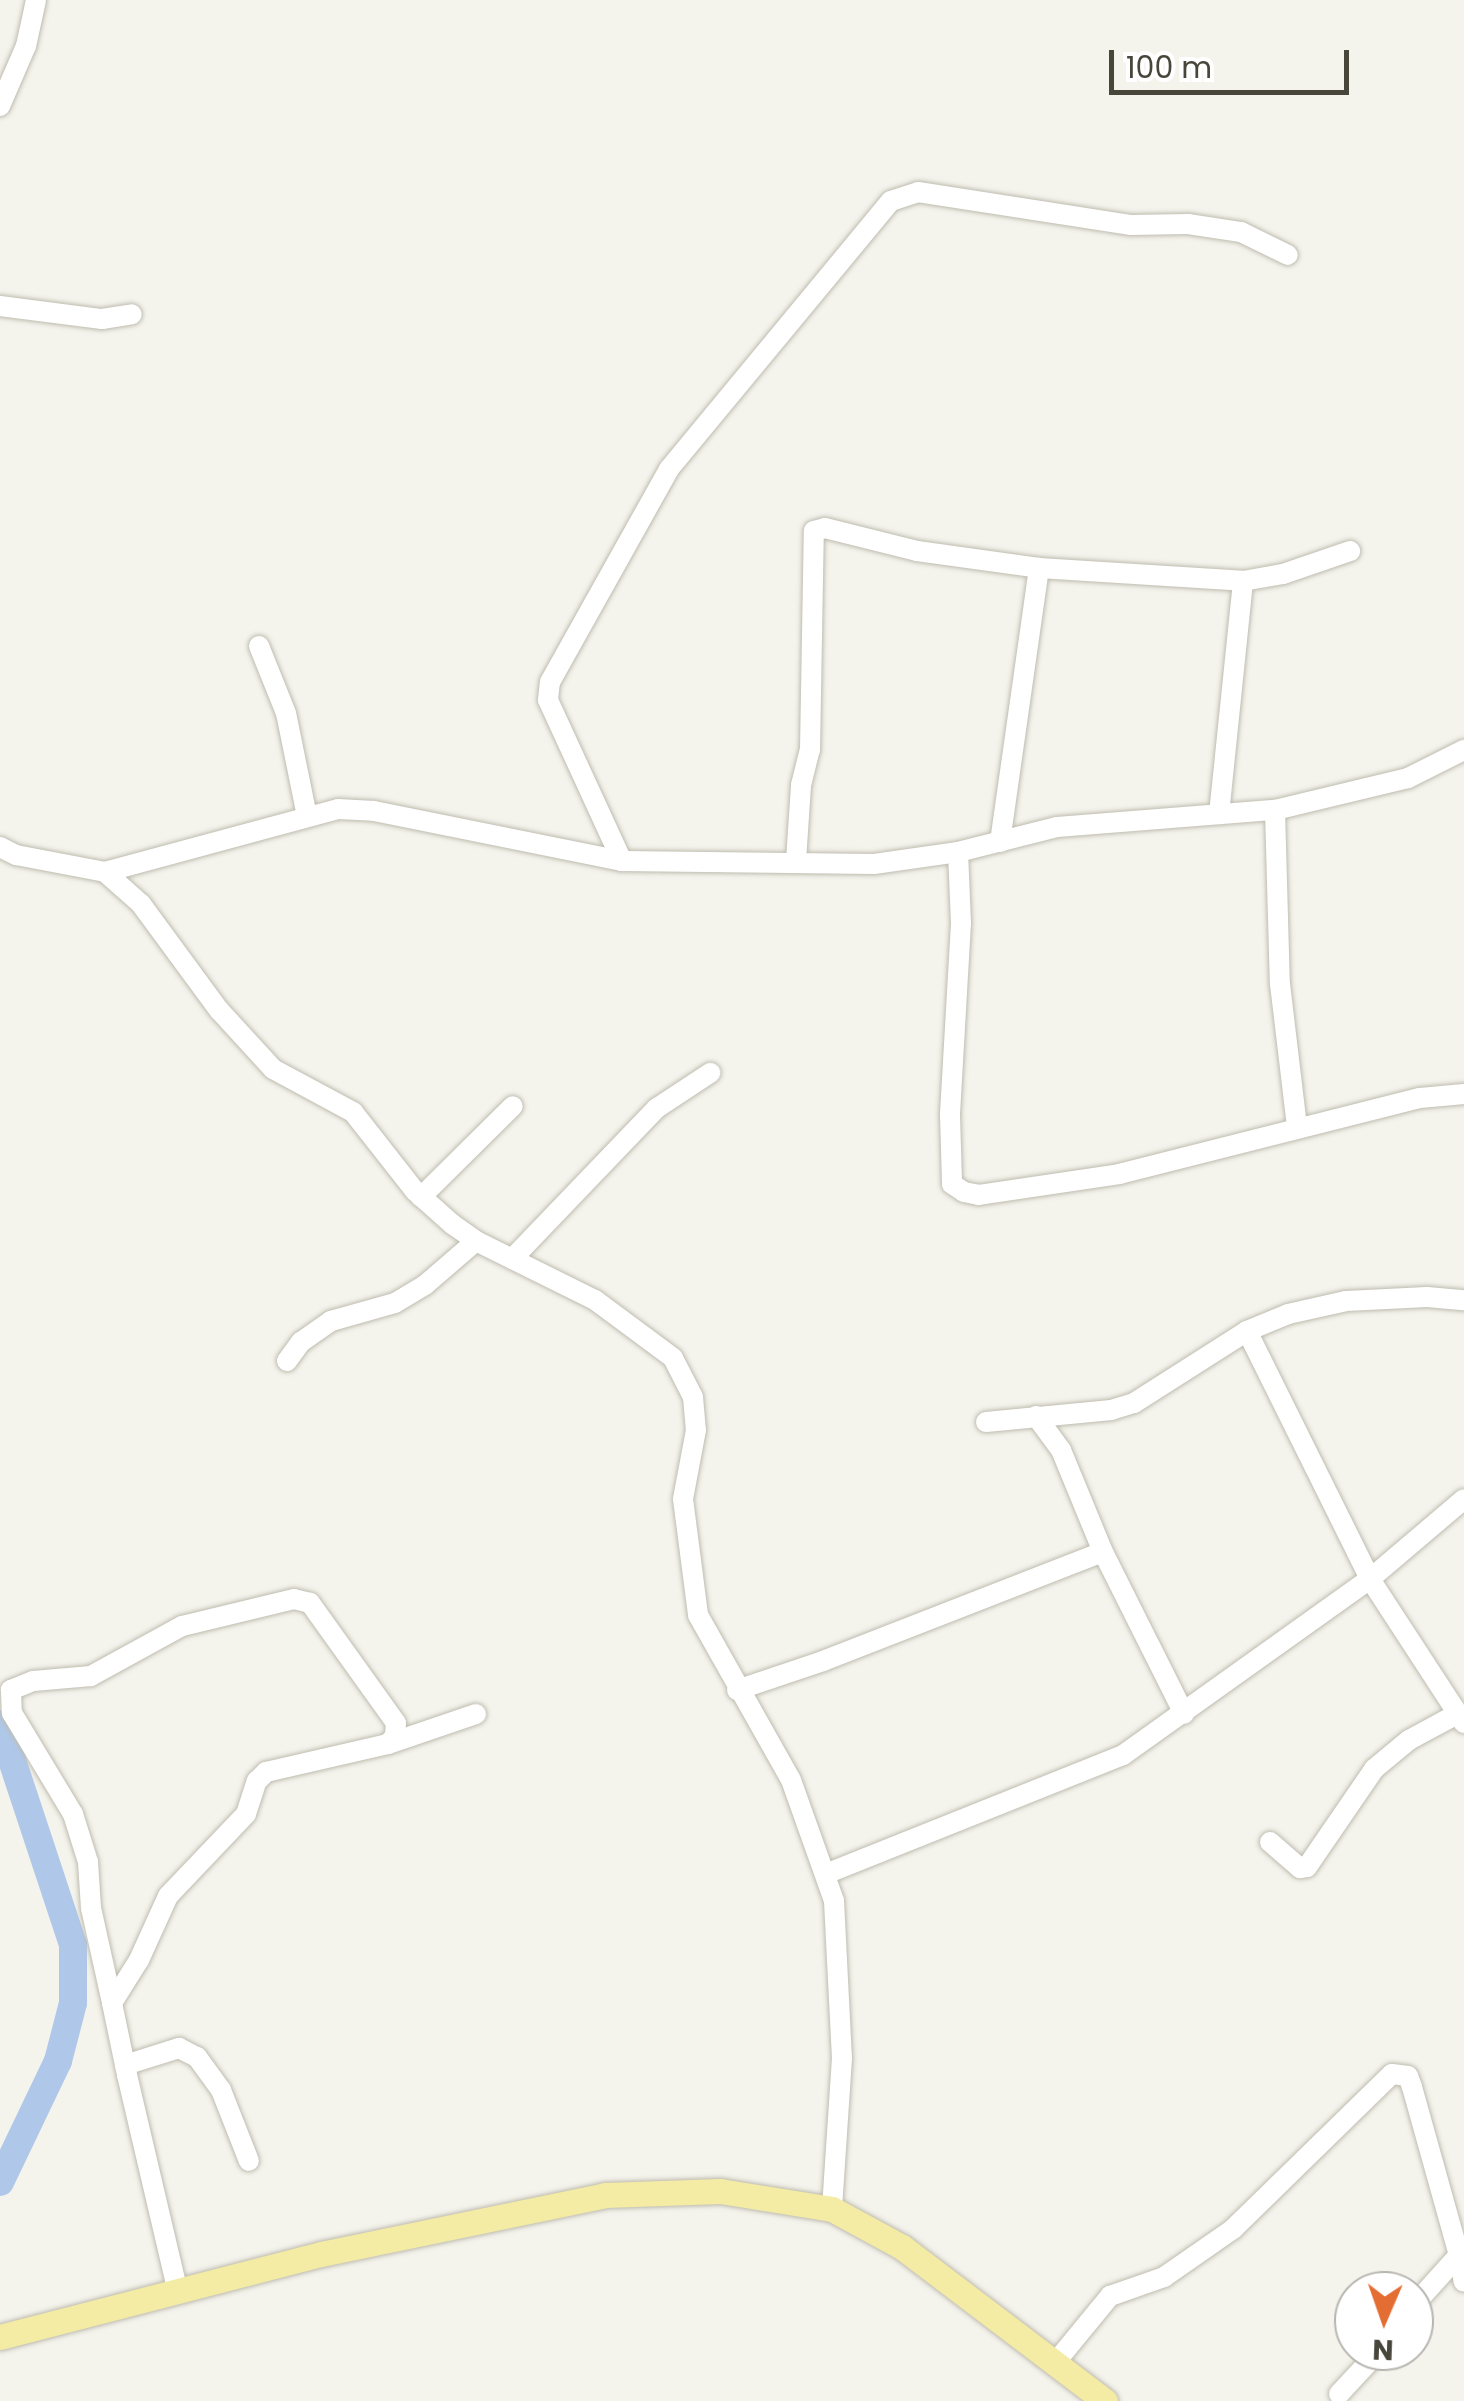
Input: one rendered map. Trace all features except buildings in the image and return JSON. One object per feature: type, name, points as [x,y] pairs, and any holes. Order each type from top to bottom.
[{"type":"main road","points":[[0,2337],[321,2254],[605,2195],[720,2191],[832,2209],[902,2247],[1105,2401]]},
{"type":"street","points":[[0,106],[26,46],[36,0]]},
{"type":"street","points":[[622,861],[548,700],[550,682],[670,469],[891,201],[918,192],[1132,225],[1188,224],[1241,232],[1288,255]]},
{"type":"street","points":[[0,306],[102,319],[132,314]]},
{"type":"street","points":[[796,862],[801,785],[810,750],[814,531],[825,528],[917,551],[1039,568],[1243,581],[1283,574],[1350,551]]},
{"type":"street","points":[[1000,842],[1039,568]]},
{"type":"street","points":[[1220,814],[1243,581]]},
{"type":"street","points":[[258,646],[286,713],[306,816]]},
{"type":"street","points":[[0,846],[16,854],[105,872],[338,809],[374,811],[622,861],[874,864],[958,852],[1056,827],[1275,810],[1408,778],[1464,750]]},
{"type":"street","points":[[1275,810],[1280,984],[1297,1126]]},
{"type":"street","points":[[958,852],[960,923],[950,1115],[952,1184],[979,1195],[1119,1174],[1297,1126],[1420,1098],[1464,1094]]},
{"type":"street","points":[[105,872],[141,904],[219,1010],[274,1069],[353,1112],[421,1196],[476,1241],[595,1300],[673,1358],[693,1397],[696,1430],[683,1499],[698,1614],[790,1780],[828,1873],[835,1916],[842,2058],[832,2209]]},
{"type":"street","points":[[512,1259],[658,1108],[710,1073]]},
{"type":"street","points":[[421,1196],[513,1106]]},
{"type":"street","points":[[287,1361],[301,1342],[332,1321],[395,1302],[425,1285],[476,1241]]},
{"type":"street","points":[[986,1422],[1111,1410],[1134,1403],[1247,1331],[1288,1314],[1346,1301],[1427,1297],[1464,1300]]},
{"type":"street","points":[[1247,1331],[1370,1579],[1460,1718],[1409,1740],[1374,1769],[1307,1867],[1300,1868],[1270,1842]]},
{"type":"street","points":[[1036,1416],[1062,1450],[1103,1552],[1184,1714]]},
{"type":"street","points":[[828,1873],[1123,1755],[1370,1579],[1464,1499]]},
{"type":"street","points":[[738,1690],[1103,1552]]},
{"type":"street","points":[[178,2292],[91,1908],[88,1862],[78,1830],[12,1712],[11,1690],[33,1681],[91,1676],[182,1626],[294,1599],[310,1603],[396,1723],[388,1744]]},
{"type":"street","points":[[112,2003],[139,1960],[168,1896],[246,1814],[257,1780],[266,1772],[388,1744],[476,1714]]},
{"type":"street","points":[[125,2065],[179,2048],[197,2058],[221,2090],[249,2161]]},
{"type":"street","points":[[1055,2364],[1110,2296],[1164,2277],[1233,2228],[1392,2074],[1408,2076],[1412,2087],[1461,2252],[1464,2282]]},
{"type":"street","points":[[1434,2282],[1461,2252]]},
{"type":"street","points":[[1339,2394],[1360,2371]]},
{"type":"waterway","points":[[0,1724],[73,1945],[73,2003],[58,2061],[0,2182]]}]
